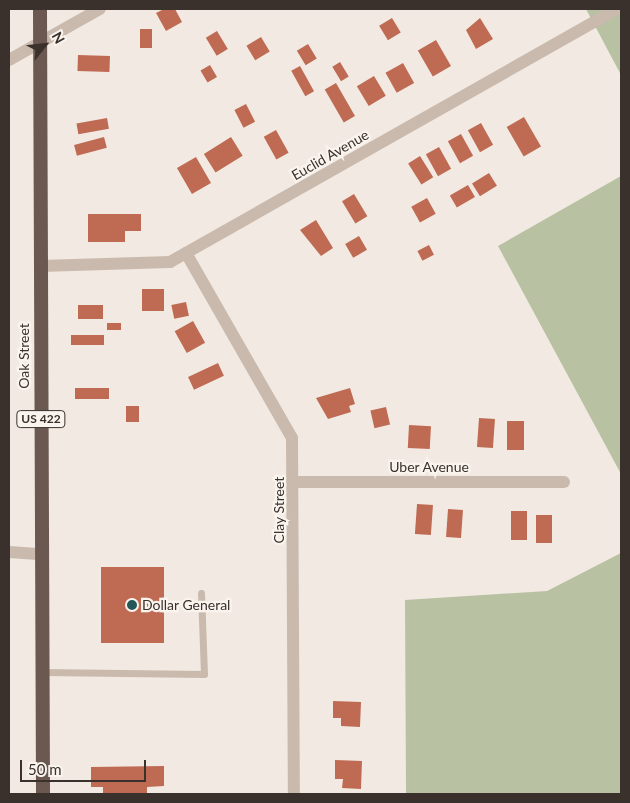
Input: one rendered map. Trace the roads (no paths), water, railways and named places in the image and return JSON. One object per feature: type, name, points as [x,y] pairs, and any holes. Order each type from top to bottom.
[{"type":"highway","name":"Oak Street","points":[[40,9],[43,794]]},
{"type":"street","points":[[9,60],[100,9]]},
{"type":"street","name":"Euclid Avenue","points":[[41,266],[161,265],[186,253],[617,9]]},
{"type":"street","name":"Clay Street","points":[[186,253],[292,438],[294,482],[294,794]]},
{"type":"street","name":"Uber Avenue","points":[[294,482],[564,482]]},
{"type":"street","points":[[9,552],[41,554]]},
{"type":"lane","points":[[42,672],[204,674],[201,593]]},
{"type":"place","name":"Dollar General","points":[[132,605]]}]
